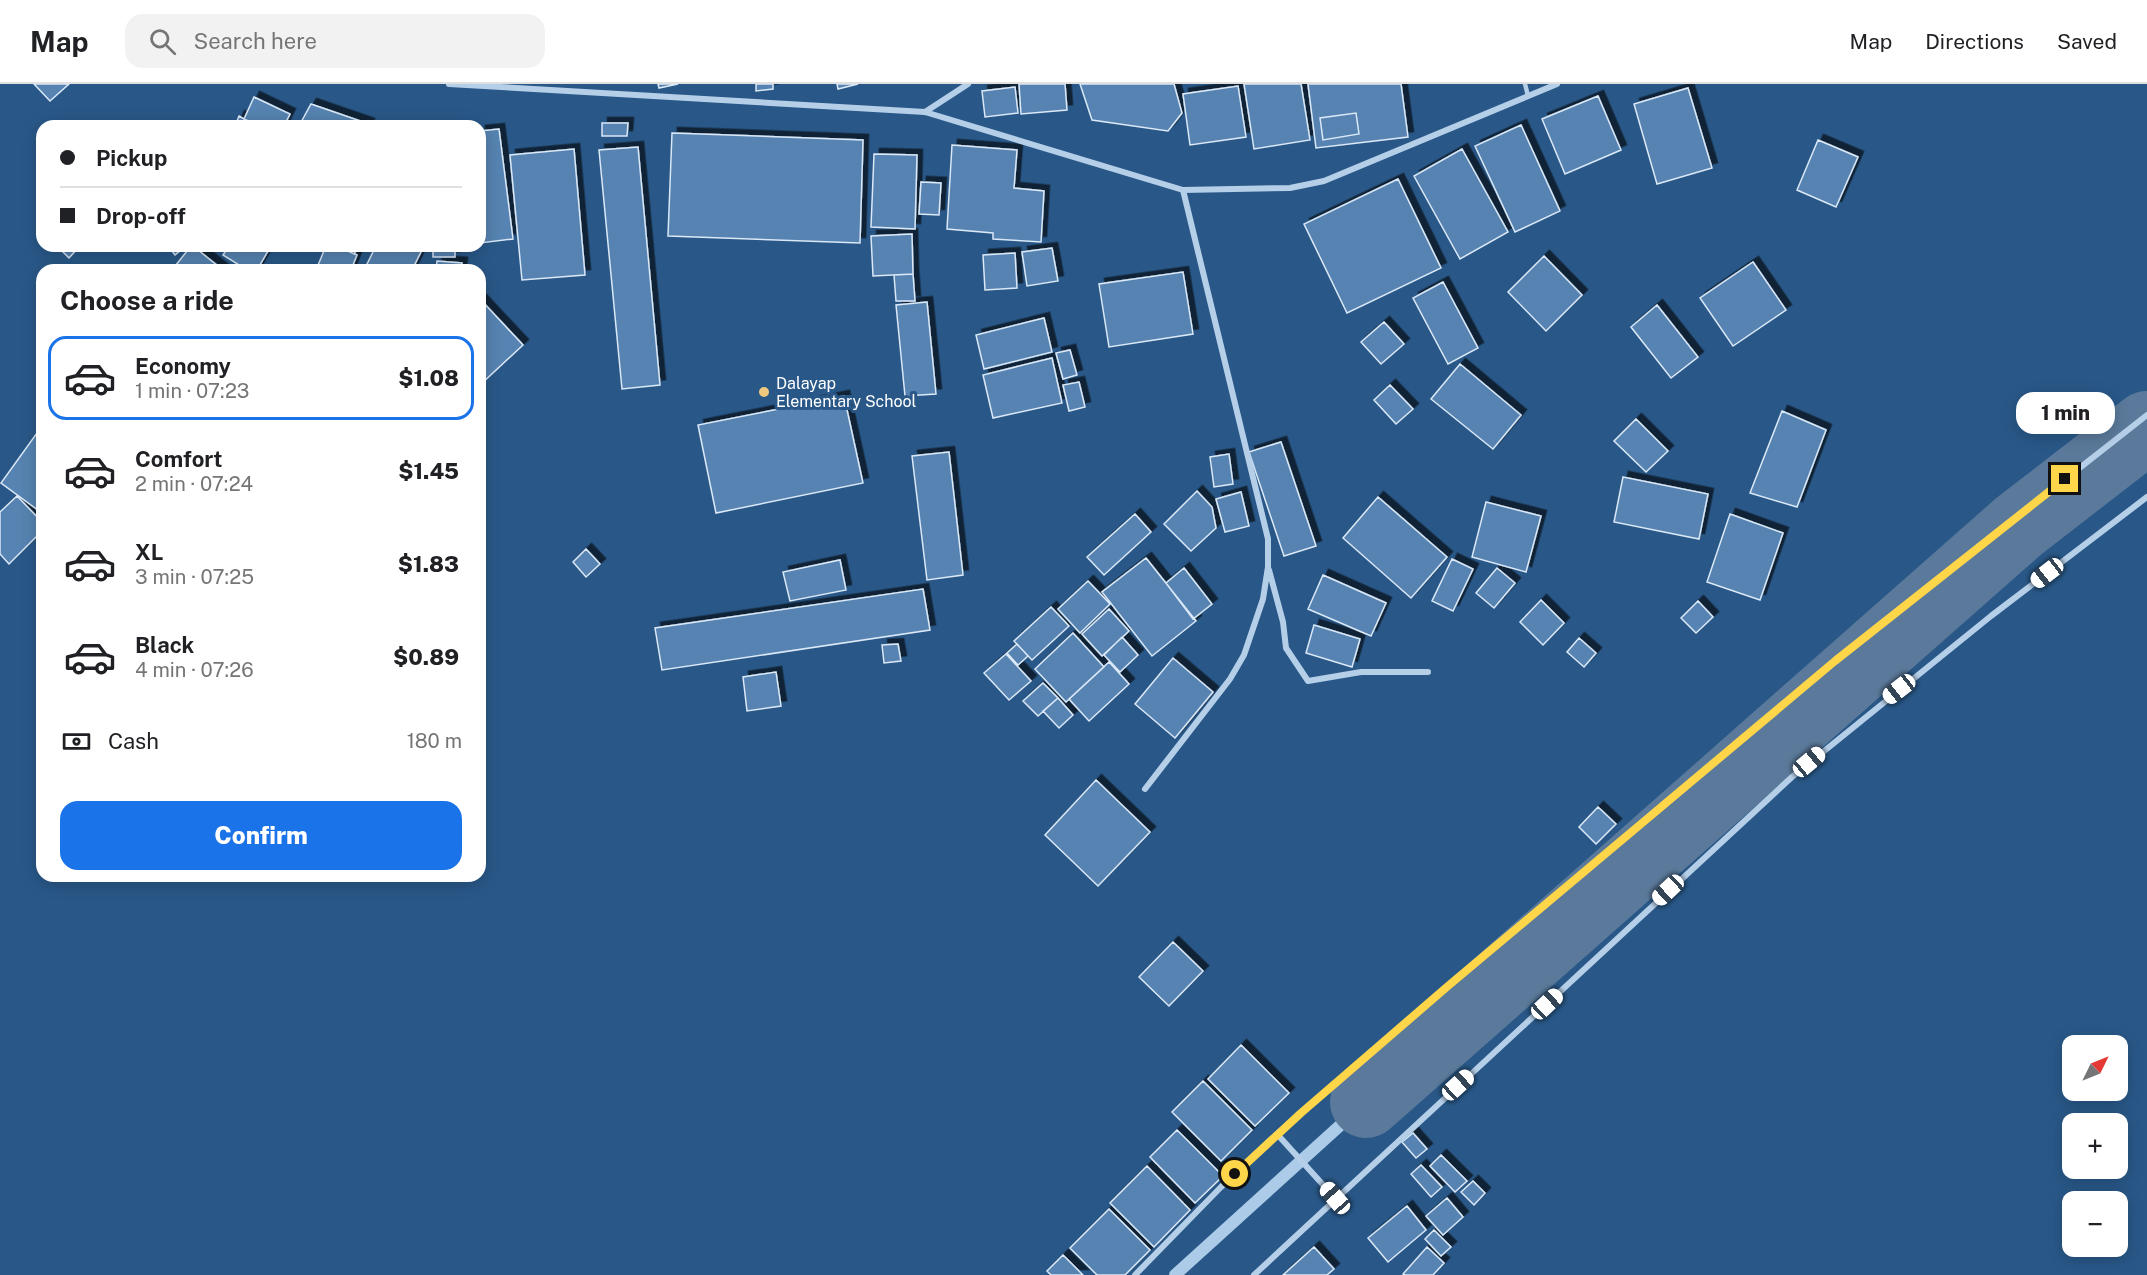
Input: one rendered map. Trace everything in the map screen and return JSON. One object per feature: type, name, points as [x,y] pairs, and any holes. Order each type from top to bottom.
[{"type":"street","points":[[449,84],[925,112],[1183,190],[1290,188],[1324,181],[1557,84]]},
{"type":"street","points":[[925,112],[968,84]]},
{"type":"street","points":[[1145,789],[1230,679],[1244,655],[1263,599],[1268,567],[1268,539],[1261,506],[1183,190]]},
{"type":"street","points":[[1135,1275],[1277,1134],[1448,986],[1844,654],[2147,415]]},
{"type":"street","points":[[1254,1275],[1792,777],[1982,624],[2147,497]]},
{"type":"street","points":[[1268,567],[1283,622],[1286,648],[1308,681],[1361,672],[1428,672]]},
{"type":"street","points":[[1277,1134],[1335,1198]]},
{"type":"lane","points":[[1526,84],[1528,96]]},
{"type":"building","points":[[34,84],[69,84],[50,101]]},
{"type":"building","points":[[658,84],[678,84],[659,88]]},
{"type":"building","points":[[756,84],[773,84],[773,89],[756,91]]},
{"type":"building","points":[[837,84],[858,84],[838,89]]},
{"type":"building","points":[[1019,84],[1065,84],[1067,110],[1021,114]]},
{"type":"building","points":[[1080,84],[1174,84],[1182,113],[1168,131],[1092,120]]},
{"type":"building","points":[[1244,84],[1301,84],[1310,140],[1254,149]]},
{"type":"building","points":[[1308,84],[1401,84],[1408,137],[1316,148]]},
{"type":"building","points":[[1238,86],[1246,137],[1190,145],[1183,94]]},
{"type":"building","points":[[1015,87],[1018,113],[985,117],[982,91]]},
{"type":"building","points":[[1688,88],[1712,168],[1657,184],[1634,104]]},
{"type":"building","points":[[1598,96],[1621,150],[1565,174],[1542,119]]},
{"type":"building","points":[[254,97],[290,114],[287,120],[244,119]]},
{"type":"building","points":[[311,104],[357,120],[302,120]]},
{"type":"building","points":[[1356,113],[1359,134],[1323,140],[1320,118]]},
{"type":"building","points":[[602,123],[628,123],[627,136],[602,136]]},
{"type":"building","points":[[1521,125],[1560,211],[1515,232],[1475,146]]},
{"type":"building","points":[[499,129],[513,239],[486,242],[486,130]]},
{"type":"building","points":[[672,133],[863,140],[860,243],[668,236]]},
{"type":"building","points":[[1818,140],[1858,157],[1836,207],[1797,190]]},
{"type":"building","points":[[952,145],[1017,150],[1014,188],[1044,191],[1041,242],[993,239],[993,233],[947,229]]},
{"type":"building","points":[[638,147],[660,385],[622,389],[599,150]]},
{"type":"building","points":[[574,149],[585,275],[522,280],[510,155]]},
{"type":"building","points":[[1462,149],[1508,232],[1460,259],[1414,176]]},
{"type":"building","points":[[874,154],[917,155],[915,229],[871,227]]},
{"type":"building","points":[[1398,179],[1441,268],[1347,313],[1304,224]]},
{"type":"building","points":[[921,182],[941,183],[939,215],[919,214]]},
{"type":"building","points":[[912,234],[913,274],[873,276],[871,236]]},
{"type":"building","points":[[1052,248],[1058,281],[1027,286],[1022,252]]},
{"type":"building","points":[[63,252],[74,252],[69,258]]},
{"type":"building","points":[[186,252],[200,252],[216,264],[177,264]]},
{"type":"building","points":[[225,252],[268,252],[260,264],[237,264],[223,255]]},
{"type":"building","points":[[324,252],[350,252],[357,255],[353,264],[318,264]]},
{"type":"building","points":[[373,252],[421,252],[415,264],[367,264]]},
{"type":"building","points":[[433,252],[455,252],[455,257],[433,257]]},
{"type":"building","points":[[1015,253],[1017,288],[985,290],[983,255]]},
{"type":"building","points":[[1544,256],[1582,295],[1546,331],[1508,292]]},
{"type":"building","points":[[437,261],[462,263],[462,264],[437,264]]},
{"type":"building","points":[[1753,262],[1786,310],[1733,346],[1700,298]]},
{"type":"building","points":[[1183,272],[1193,334],[1109,347],[1099,284]]},
{"type":"building","points":[[913,274],[915,301],[896,301],[894,275]]},
{"type":"building","points":[[1443,282],[1478,348],[1448,364],[1413,298]]},
{"type":"building","points":[[927,302],[936,394],[905,396],[896,305]]},
{"type":"building","points":[[486,305],[523,345],[486,379]]},
{"type":"building","points":[[1657,305],[1698,357],[1671,378],[1631,327]]},
{"type":"building","points":[[1044,318],[1052,352],[984,369],[976,335]]},
{"type":"building","points":[[1384,322],[1404,344],[1381,364],[1361,342]]},
{"type":"building","points":[[1070,350],[1077,375],[1063,379],[1056,353]]},
{"type":"building","points":[[1052,358],[1062,403],[993,418],[983,375]]},
{"type":"building","points":[[1460,364],[1521,415],[1493,449],[1431,399]]},
{"type":"building","points":[[1079,382],[1085,407],[1069,411],[1063,385]]},
{"type":"building","points":[[1390,385],[1413,409],[1396,424],[1374,400]]},
{"type":"building","points":[[844,396],[863,483],[716,513],[698,425]]},
{"type":"building","points":[[1782,411],[1826,430],[1797,507],[1750,493]]},
{"type":"building","points":[[1636,419],[1668,451],[1646,472],[1614,441]]},
{"type":"building","points":[[36,434],[36,509],[1,483]]},
{"type":"building","points":[[1281,442],[1316,546],[1284,556],[1249,452]]},
{"type":"building","points":[[949,452],[963,575],[927,580],[912,456]]},
{"type":"building","points":[[1229,454],[1233,484],[1214,487],[1210,457]]},
{"type":"building","points":[[1623,477],[1708,494],[1699,539],[1614,522]]},
{"type":"building","points":[[1197,491],[1212,507],[1216,528],[1191,551],[1164,524]]},
{"type":"building","points":[[1241,492],[1249,526],[1225,532],[1216,499]]},
{"type":"building","points":[[17,496],[36,516],[36,537],[9,564],[0,554],[0,512]]},
{"type":"building","points":[[1378,497],[1447,557],[1411,598],[1343,538]]},
{"type":"building","points":[[1486,502],[1541,516],[1526,572],[1472,557]]},
{"type":"building","points":[[1135,514],[1151,532],[1104,575],[1087,557]]},
{"type":"building","points":[[1730,514],[1783,533],[1760,600],[1707,582]]},
{"type":"building","points":[[586,549],[600,564],[586,577],[573,562]]},
{"type":"building","points":[[1146,558],[1196,621],[1152,656],[1102,592]]},
{"type":"building","points":[[1452,559],[1473,569],[1453,611],[1432,601]]},
{"type":"building","points":[[840,560],[846,590],[790,601],[783,572]]},
{"type":"building","points":[[1184,568],[1212,604],[1193,619],[1166,583]]},
{"type":"building","points":[[1497,568],[1515,583],[1494,608],[1476,593]]},
{"type":"building","points":[[1323,575],[1386,603],[1371,636],[1308,609]]},
{"type":"building","points":[[1088,581],[1110,604],[1080,633],[1058,609]]},
{"type":"building","points":[[923,589],[930,630],[662,670],[655,628]]},
{"type":"building","points":[[1541,600],[1564,623],[1543,645],[1520,622]]},
{"type":"building","points":[[1698,601],[1713,617],[1696,633],[1681,618]]},
{"type":"building","points":[[1051,607],[1069,626],[1032,660],[1014,641]]},
{"type":"building","points":[[1109,609],[1129,631],[1102,656],[1082,634]]},
{"type":"building","points":[[1314,625],[1360,639],[1352,667],[1306,653]]},
{"type":"building","points":[[1073,633],[1104,667],[1066,702],[1035,669]]},
{"type":"building","points":[[1122,637],[1138,655],[1120,672],[1104,655]]},
{"type":"building","points":[[1579,638],[1596,653],[1584,667],[1567,652]]},
{"type":"building","points":[[898,644],[901,661],[884,663],[882,645]]},
{"type":"building","points":[[1017,644],[1028,656],[1018,665],[1007,653]]},
{"type":"building","points":[[1006,654],[1031,681],[1009,700],[984,673]]},
{"type":"building","points":[[1173,658],[1213,692],[1175,738],[1135,704]]},
{"type":"building","points":[[1109,662],[1129,684],[1089,721],[1069,699]]},
{"type":"building","points":[[776,672],[781,706],[747,711],[743,677]]},
{"type":"building","points":[[1043,683],[1058,698],[1038,716],[1023,701]]},
{"type":"building","points":[[1058,698],[1073,715],[1059,728],[1043,711]]},
{"type":"building","points":[[1096,780],[1150,832],[1098,886],[1045,835]]},
{"type":"building","points":[[1598,807],[1616,824],[1596,844],[1579,827]]},
{"type":"building","points":[[1173,942],[1203,971],[1169,1006],[1139,977]]},
{"type":"building","points":[[1241,1045],[1289,1093],[1255,1126],[1208,1079]]},
{"type":"building","points":[[1203,1081],[1252,1130],[1221,1161],[1172,1112]]},
{"type":"building","points":[[1177,1130],[1223,1176],[1195,1203],[1150,1157]]},
{"type":"building","points":[[1413,1133],[1427,1149],[1416,1158],[1402,1142]]},
{"type":"building","points":[[1441,1155],[1467,1181],[1455,1192],[1430,1166]]},
{"type":"building","points":[[1421,1165],[1442,1187],[1431,1197],[1411,1174]]},
{"type":"building","points":[[1147,1166],[1190,1210],[1154,1247],[1110,1203]]},
{"type":"building","points":[[1473,1181],[1485,1193],[1474,1205],[1461,1192]]},
{"type":"building","points":[[1447,1198],[1463,1217],[1443,1235],[1426,1216]]},
{"type":"building","points":[[1407,1206],[1426,1230],[1388,1262],[1368,1238]]},
{"type":"building","points":[[1109,1209],[1150,1250],[1125,1275],[1097,1275],[1070,1248]]},
{"type":"building","points":[[1434,1230],[1451,1247],[1441,1256],[1425,1239]]},
{"type":"building","points":[[1314,1247],[1334,1269],[1327,1275],[1283,1275]]},
{"type":"building","points":[[1427,1247],[1444,1263],[1433,1275],[1403,1274]]},
{"type":"building","points":[[1063,1255],[1083,1275],[1051,1275],[1047,1271]]},
{"type":"waterway","points":[[1366,1102],[2019,526],[2147,427]]},
{"type":"waterway","points":[[1175,1275],[1366,1102]]},
{"type":"place","name":"Dalayap Elementary School","points":[[764,392]]},
{"type":"route","points":[[1235,1174],[1277,1134],[1448,986],[1835,661],[2065,479]]}]
